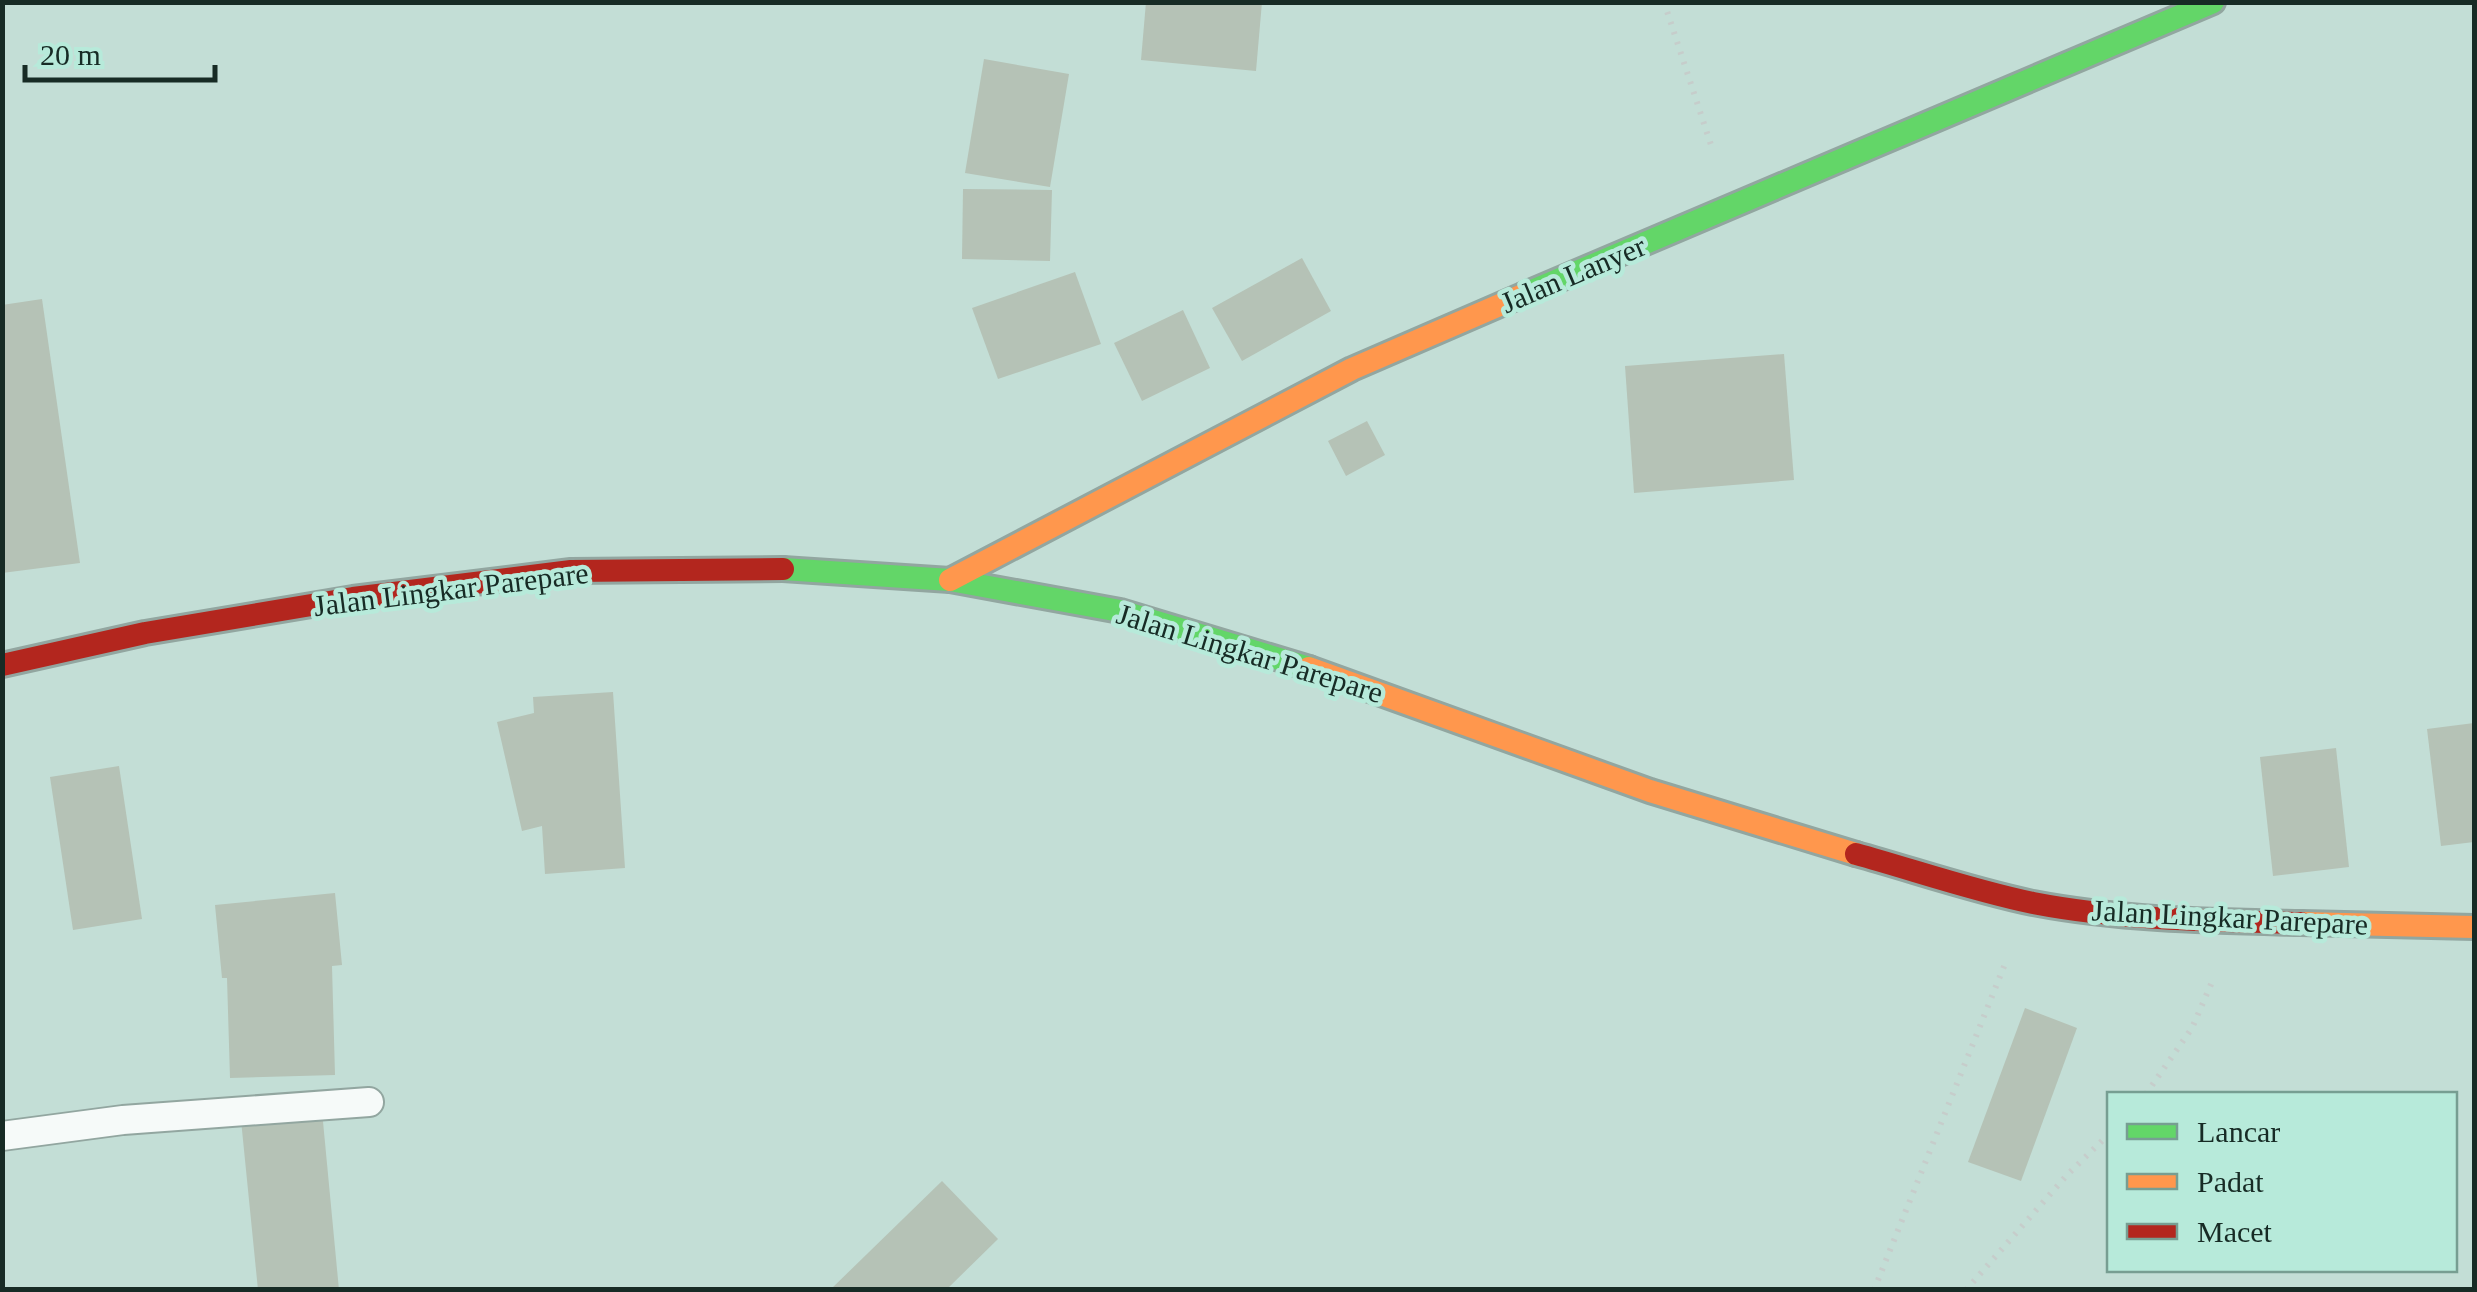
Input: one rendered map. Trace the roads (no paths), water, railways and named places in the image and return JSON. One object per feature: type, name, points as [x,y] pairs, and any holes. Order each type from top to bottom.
[{"type":"main road","name":"Jalan Lanyer","points":[[950,580],[1352,369],[2212,2]]},
{"type":"main road","name":"Jalan Lingkar Parepare","points":[[2,664],[145,633],[353,598],[571,570],[779,569],[950,580],[1120,611],[1325,673],[1650,791],[1814,843],[2030,902],[2188,920],[2474,926]]},
{"type":"lane","points":[[2,1136],[123,1120],[369,1102]]}]
